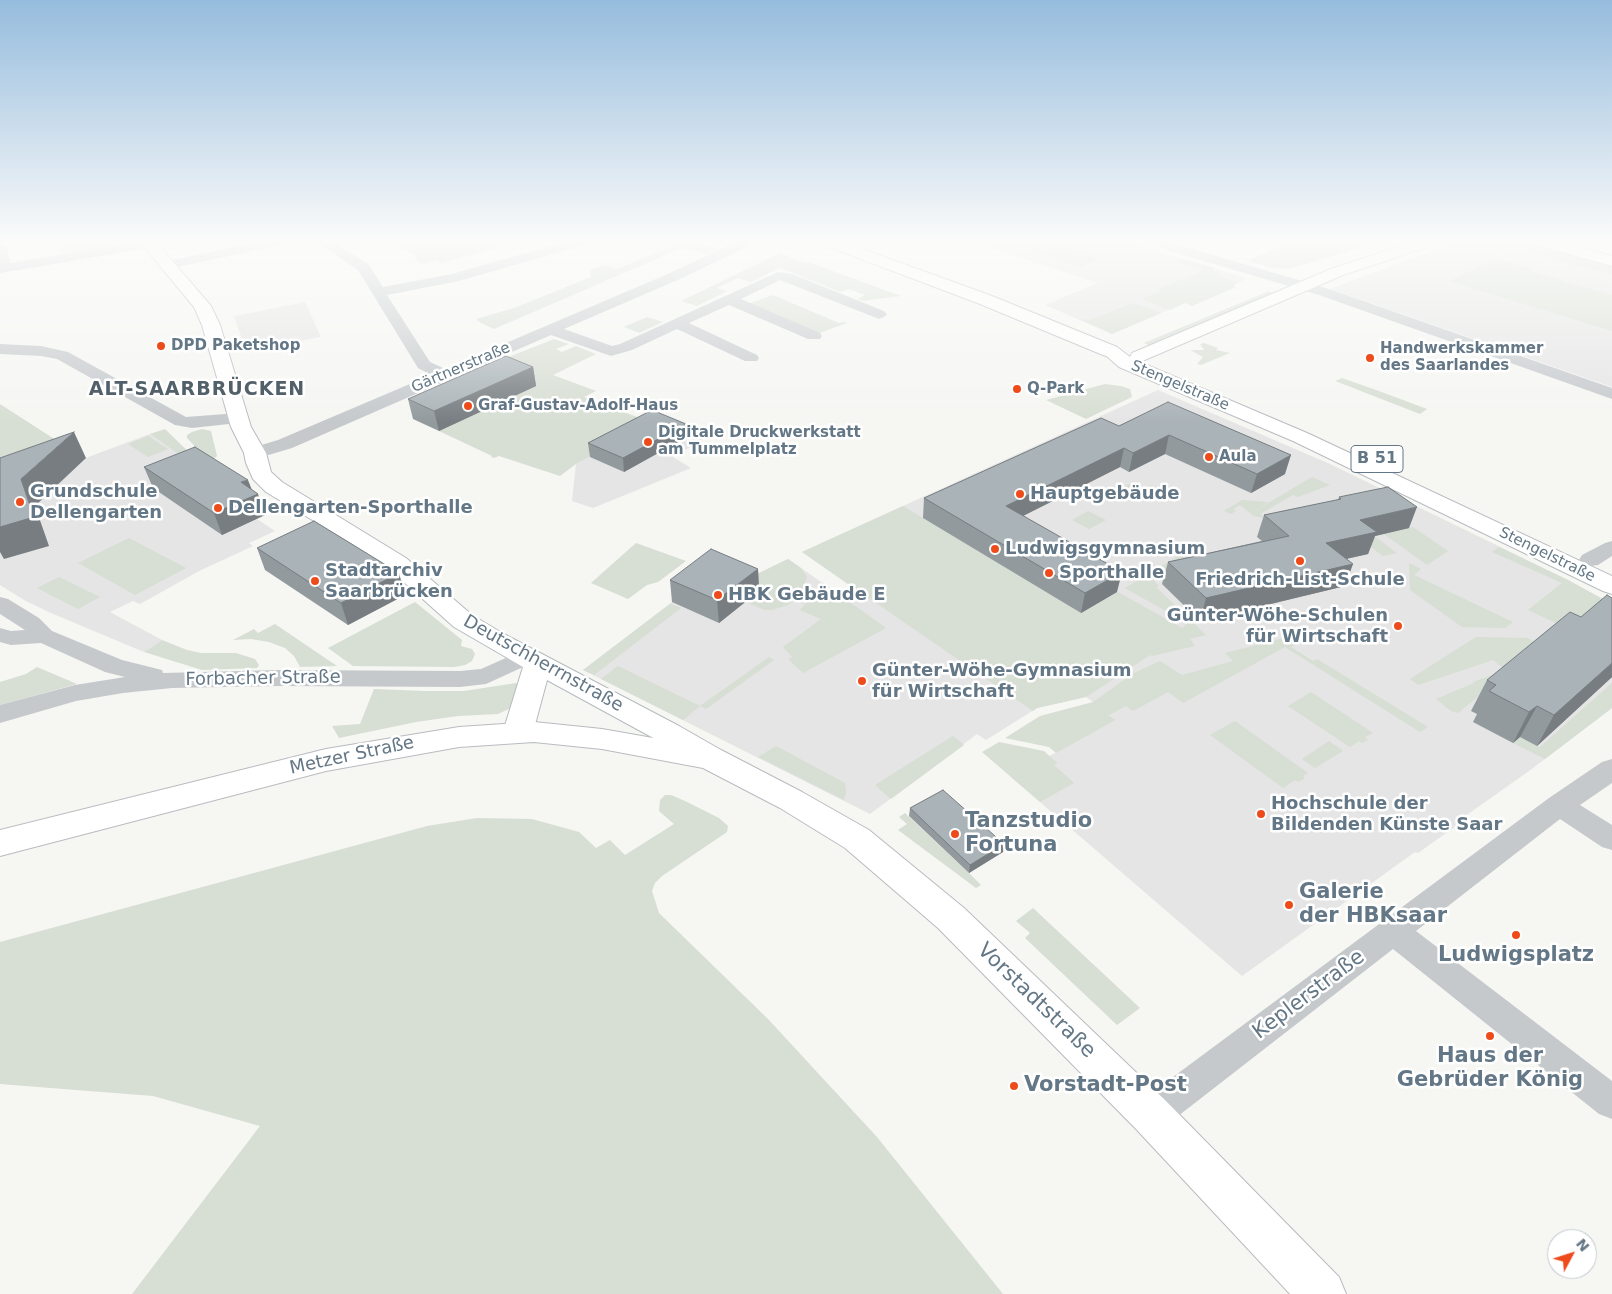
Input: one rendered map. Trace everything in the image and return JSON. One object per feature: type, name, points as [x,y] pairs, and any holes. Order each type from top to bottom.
[{"type":"main road","name":"Deutschherrnstraße","points":[[199,302],[211,325],[238,418],[255,453],[256,463],[262,474],[274,487],[397,563],[463,621],[710,758]]},
{"type":"main road","points":[[992,302],[1110,351],[1229,302]]},
{"type":"main road","points":[[1139,357],[1269,302]]},
{"type":"main road","name":"Stengelstraße","points":[[1110,351],[1139,357],[1338,441],[1612,570]]},
{"type":"main road","name":"Stengelstraße","points":[[1110,351],[1126,363],[1300,437],[1612,586]]},
{"type":"main road","points":[[518,732],[532,660]]},
{"type":"main road","name":"Metzer Straße","points":[[0,843],[326,760],[417,743],[518,732],[592,737],[710,758]]},
{"type":"main road","name":"Vorstadtstraße","points":[[710,758],[791,800],[857,839],[888,863],[951,918],[997,961],[1151,1115],[1322,1294]]},
{"type":"street","points":[[385,302],[424,365],[444,376]]},
{"type":"street","name":"Gärtnerstraße","points":[[255,453],[292,441],[614,302]]},
{"type":"street","points":[[551,330],[611,350],[626,347],[721,302]]},
{"type":"street","points":[[736,302],[814,336]]},
{"type":"street","points":[[850,302],[879,314]]},
{"type":"street","points":[[1354,302],[1388,316],[1612,394]]},
{"type":"street","points":[[677,323],[751,358]]},
{"type":"street","points":[[0,349],[41,351],[62,355],[181,421],[192,423],[238,418]]},
{"type":"street","points":[[1590,560],[1612,547]]},
{"type":"street","points":[[0,604],[31,623],[44,636],[114,666],[172,680]]},
{"type":"street","points":[[0,635],[11,638],[44,636]]},
{"type":"street","name":"Forbacher Straße","points":[[0,714],[75,693],[123,685],[172,680],[368,677],[460,679],[486,676],[532,660]]},
{"type":"street","name":"Keplerstraße","points":[[1151,1115],[1559,805],[1612,768]]},
{"type":"street","points":[[1559,805],[1612,838]]},
{"type":"street","points":[[1393,931],[1612,1102]]},
{"type":"shaded area","points":[[305,302],[321,337],[246,351],[234,316]]},
{"type":"shaded area","points":[[528,302],[556,302],[494,329],[476,319]]},
{"type":"shaded area","points":[[685,302],[704,302],[697,306]]},
{"type":"shaded area","points":[[790,302],[839,323],[847,323],[817,334],[748,304]]},
{"type":"shaded area","points":[[1051,302],[1200,302],[1192,306],[1185,303],[1112,334],[1045,305]]},
{"type":"shaded area","points":[[1150,302],[1200,302],[1192,306],[1185,303],[1170,310]]},
{"type":"shaded area","points":[[1242,302],[1255,302],[1150,346],[1144,343]]},
{"type":"shaded area","points":[[1369,302],[1612,302],[1612,387]]},
{"type":"shaded area","points":[[1519,302],[1612,302],[1612,331]]},
{"type":"shaded area","points":[[1133,303],[1161,313],[1112,334],[1080,319],[1090,320]]},
{"type":"shaded area","points":[[647,317],[663,322],[639,333],[624,327]]},
{"type":"shaded area","points":[[554,339],[569,344],[556,349],[562,352],[576,346],[596,354],[553,375],[596,391],[584,397],[653,423],[576,464],[560,476],[499,456],[491,457],[439,431],[535,386],[481,368]]},
{"type":"shaded area","points":[[1204,343],[1218,348],[1216,350],[1230,353],[1201,365],[1197,364],[1203,357],[1190,350],[1204,350],[1200,344]]},
{"type":"shaded area","points":[[1173,376],[1346,450],[1612,576],[1612,579],[1169,377]]},
{"type":"shaded area","points":[[1342,378],[1427,409],[1420,414],[1335,381]]},
{"type":"shaded area","points":[[1105,384],[1130,389],[1132,397],[1086,419],[1046,400]]},
{"type":"shaded area","points":[[1158,390],[1330,464],[1568,580],[1612,604],[1612,708],[1529,771],[1461,819],[1463,821],[1418,853],[1415,852],[1242,976],[1011,777],[1116,720],[1086,697],[1037,708],[986,740],[977,734],[870,814],[583,670],[723,563],[753,576],[788,559],[847,600],[860,593],[802,552]]},
{"type":"shaded area","points":[[0,404],[59,442],[0,485]]},
{"type":"shaded area","points":[[664,417],[700,431],[707,437],[673,457],[691,468],[593,508],[572,501],[576,464]]},
{"type":"shaded area","points":[[165,429],[203,466],[198,468],[150,434]]},
{"type":"shaded area","points":[[202,429],[211,431],[217,456],[213,460],[207,459],[187,438],[187,435],[192,432]]},
{"type":"shaded area","points":[[150,434],[198,468],[257,519],[275,531],[249,543],[253,546],[199,571],[140,604],[133,601],[110,612],[162,640],[144,652],[51,613],[24,600],[0,585],[0,490]]},
{"type":"shaded area","points":[[148,436],[168,449],[148,457],[128,444]]},
{"type":"shaded area","points":[[1312,477],[1330,485],[1298,497],[1293,495],[1260,514],[1265,518],[1254,516],[1240,505],[1233,509],[1236,511],[1231,514],[1224,511],[1242,500],[1268,502],[1253,512]]},
{"type":"shaded area","points":[[1129,484],[1142,490],[1152,485],[1169,493],[1156,500],[1143,493],[1133,498],[1117,490]]},
{"type":"shaded area","points":[[903,506],[1081,613],[1118,592],[1182,628],[1187,623],[1125,588],[1183,553],[1195,565],[1149,576],[1159,586],[1156,587],[1206,635],[1190,639],[1195,646],[1150,655],[1086,697],[1037,708],[1033,711],[802,552]]},
{"type":"shaded area","points":[[1088,511],[1106,520],[1089,529],[1072,520]]},
{"type":"shaded area","points":[[1413,527],[1448,551],[1427,565],[1384,534]]},
{"type":"shaded area","points":[[1374,536],[1397,553],[1383,556],[1360,539]]},
{"type":"shaded area","points":[[129,538],[186,568],[135,595],[78,563]]},
{"type":"shaded area","points":[[636,543],[686,561],[658,582],[647,585],[628,599],[591,583]]},
{"type":"shaded area","points":[[1499,547],[1568,580],[1612,604],[1580,634],[1528,610],[1562,583],[1492,552]]},
{"type":"shaded area","points":[[788,559],[801,568],[807,577],[801,591],[788,605],[765,610],[745,602],[758,591],[753,576]]},
{"type":"shaded area","points":[[1409,563],[1421,569],[1414,575],[1513,622],[1505,628],[1462,627],[1410,590]]},
{"type":"shaded area","points":[[59,577],[100,597],[78,609],[37,588]]},
{"type":"shaded area","points":[[823,583],[886,628],[803,673],[788,659],[792,657],[783,647],[821,619],[800,610]]},
{"type":"shaded area","points":[[415,602],[462,640],[461,646],[472,649],[475,654],[472,661],[465,665],[454,667],[353,666],[328,648]]},
{"type":"shaded area","points":[[670,604],[681,608],[594,675],[583,670]]},
{"type":"shaded area","points":[[275,624],[337,666],[300,667],[294,656],[285,648],[269,642],[251,639],[233,640],[254,629],[258,633]]},
{"type":"shaded area","points":[[1292,636],[1301,641],[1291,647],[1313,661],[1317,659],[1428,727],[1420,732],[1285,647],[1183,703],[1168,692],[1133,711],[1126,706],[1109,715],[1116,720],[1056,753],[1049,747],[1005,738],[1040,716],[1093,702],[1134,673],[1160,661],[1182,675],[1233,661],[1225,653]]},
{"type":"shaded area","points":[[1476,637],[1527,638],[1541,645],[1458,713],[1451,711],[1436,699],[1473,682],[1506,670],[1493,660],[1418,685],[1410,679]]},
{"type":"shaded area","points":[[162,640],[187,650],[201,653],[236,653],[255,659],[259,665],[257,668],[202,670],[144,652]]},
{"type":"shaded area","points":[[769,657],[774,660],[706,709],[700,706]]},
{"type":"shaded area","points":[[618,666],[700,706],[683,720],[601,679]]},
{"type":"shaded area","points":[[37,667],[77,684],[0,705],[0,682],[26,674]]},
{"type":"shaded area","points":[[516,683],[519,685],[513,707],[498,714],[458,716],[416,722],[339,738],[332,726],[360,724],[374,689],[464,691]]},
{"type":"shaded area","points":[[1612,683],[1612,708],[1545,759],[1513,743],[1520,737],[1540,747]]},
{"type":"shaded area","points":[[1311,692],[1373,733],[1365,737],[1368,740],[1362,743],[1359,741],[1350,747],[1288,706]]},
{"type":"shaded area","points":[[1235,721],[1308,773],[1303,776],[1305,778],[1298,782],[1295,780],[1283,788],[1210,735]]},
{"type":"shaded area","points":[[953,736],[964,745],[891,799],[875,785]]},
{"type":"shaded area","points":[[1329,741],[1343,751],[1315,768],[1302,759]]},
{"type":"shaded area","points":[[999,742],[1044,751],[1057,763],[1054,765],[1074,783],[1040,802],[982,752]]},
{"type":"shaded area","points":[[776,746],[845,783],[846,793],[844,800],[758,757]]},
{"type":"shaded area","points":[[665,795],[671,795],[685,801],[719,818],[728,826],[727,832],[662,876],[655,883],[652,891],[659,913],[768,1019],[877,1137],[1003,1294],[132,1294],[260,1126],[153,1096],[0,1084],[0,942],[427,826],[477,818],[532,819],[579,832],[596,848],[610,840],[625,855],[674,824],[659,811],[660,800]]},
{"type":"shaded area","points":[[905,813],[981,885],[976,888],[898,830],[907,824],[899,817]]},
{"type":"shaded area","points":[[1033,908],[1140,1008],[1117,1025],[1025,938],[1030,933],[1016,921]]},
{"type":"building","points":[[506,356],[533,367],[434,411],[408,399]]},
{"type":"building","points":[[1168,402],[1291,455],[1257,474],[1169,435],[1133,453],[1124,448],[1006,506],[1122,572],[1085,593],[924,498],[1101,418],[1119,426]]},
{"type":"building","points":[[652,410],[686,424],[623,458],[588,443]]},
{"type":"building","points":[[74,432],[21,479],[34,517],[0,527],[0,458]]},
{"type":"building","points":[[195,447],[248,480],[241,482],[258,494],[214,513],[144,467]]},
{"type":"building","points":[[1388,487],[1417,507],[1360,520],[1377,532],[1326,543],[1353,564],[1206,598],[1168,562],[1289,536],[1264,515]]},
{"type":"building","points":[[314,521],[399,573],[341,603],[257,548]]},
{"type":"building","points":[[711,549],[758,569],[717,600],[670,580]]},
{"type":"building","points":[[1607,595],[1612,598],[1612,663],[1554,715],[1537,706],[1529,712],[1489,691],[1496,685],[1487,680],[1570,612],[1581,617]]},
{"type":"building","name":"Tanzstudio Fortuna","points":[[943,790],[1004,844],[970,865],[910,808]]},
{"type":"place","name":"DPD Paketshop","points":[[161,346]]},
{"type":"place","name":"Handwerkskammer des Saarlandes","points":[[1370,358]]},
{"type":"place","name":"Q-Park","points":[[1017,389]]},
{"type":"place","name":"Graf-Gustav-Adolf-Haus","points":[[468,406]]},
{"type":"place","name":"Digitale Druckwerkstatt am Tummelplatz","points":[[648,442]]},
{"type":"place","name":"Aula","points":[[1209,457]]},
{"type":"place","name":"Hauptgebäude","points":[[1020,494]]},
{"type":"place","name":"Grundschule Dellengarten","points":[[20,502]]},
{"type":"place","name":"Dellengarten-Sporthalle","points":[[218,508]]},
{"type":"place","name":"Ludwigsgymnasium","points":[[995,549]]},
{"type":"place","name":"Friedrich-List-Schule","points":[[1300,561]]},
{"type":"place","name":"Sporthalle","points":[[1049,573]]},
{"type":"place","name":"Stadtarchiv Saarbrücken","points":[[315,581]]},
{"type":"place","name":"HBK Gebäude E","points":[[718,595]]},
{"type":"place","name":"Günter-Wöhe-Schulen für Wirtschaft","points":[[1398,626]]},
{"type":"place","name":"Günter-Wöhe-Gymnasium für Wirtschaft","points":[[862,681]]},
{"type":"place","name":"Hochschule der Bildenden Künste Saar","points":[[1261,814]]},
{"type":"place","name":"Tanzstudio Fortuna","points":[[955,834]]},
{"type":"place","name":"Galerie der HBKsaar","points":[[1289,905]]},
{"type":"place","name":"Ludwigsplatz","points":[[1516,935]]},
{"type":"place","name":"Haus der Gebrüder König","points":[[1490,1036]]},
{"type":"place","name":"Vorstadt-Post","points":[[1014,1086]]},
{"type":"district","name":"ALT-SAARBRÜCKEN","points":[[197,390]]}]
